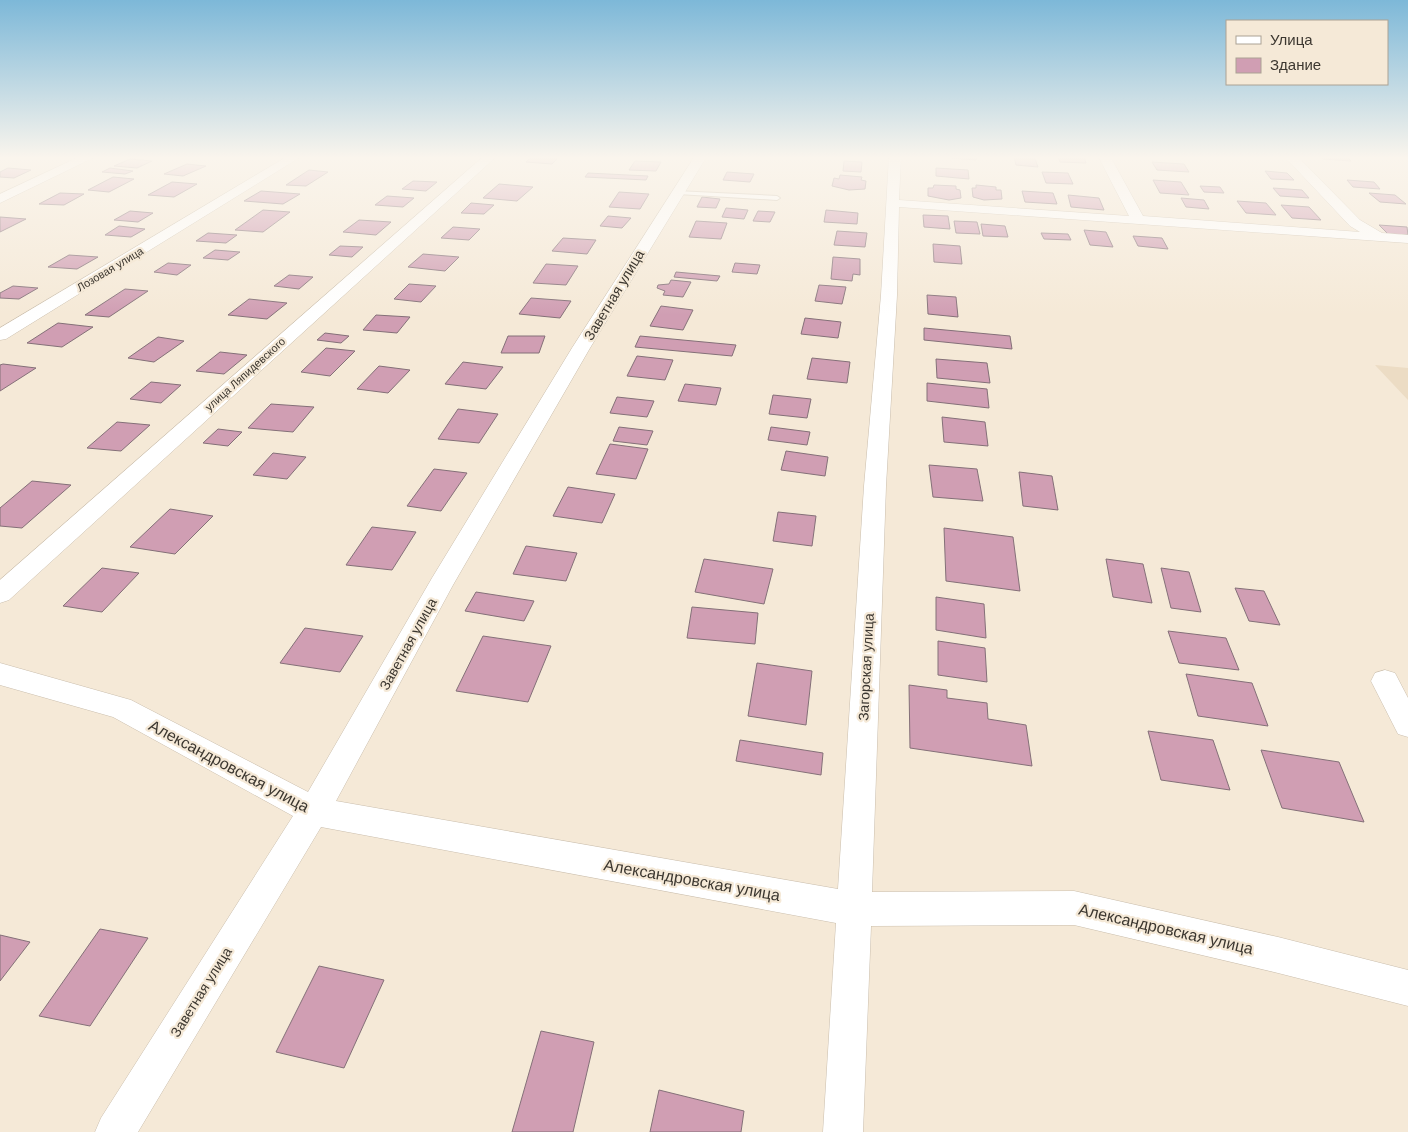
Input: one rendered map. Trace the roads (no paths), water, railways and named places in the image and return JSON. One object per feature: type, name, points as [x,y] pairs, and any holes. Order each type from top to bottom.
[{"type":"street","name":"Лозовая улица","points":[[0,335],[209,209]]},
{"type":"street","name":"улица Ляпидевского","points":[[0,594],[432,209]]},
{"type":"street","name":"Заветная улица","points":[[115,1132],[313,811],[441,584],[586,340],[668,209]]},
{"type":"street","name":"Загорская улица","points":[[843,1132],[875,486],[893,209]]},
{"type":"street","points":[[973,209],[1408,239]]},
{"type":"street","points":[[1132,209],[1139,221]]},
{"type":"street","points":[[1341,209],[1355,223],[1380,237]]},
{"type":"street","name":"Александровская улица","points":[[0,674],[121,708],[313,811],[854,909],[1074,908],[1278,955],[1408,988]]},
{"type":"street","points":[[1386,681],[1408,725]]}]
